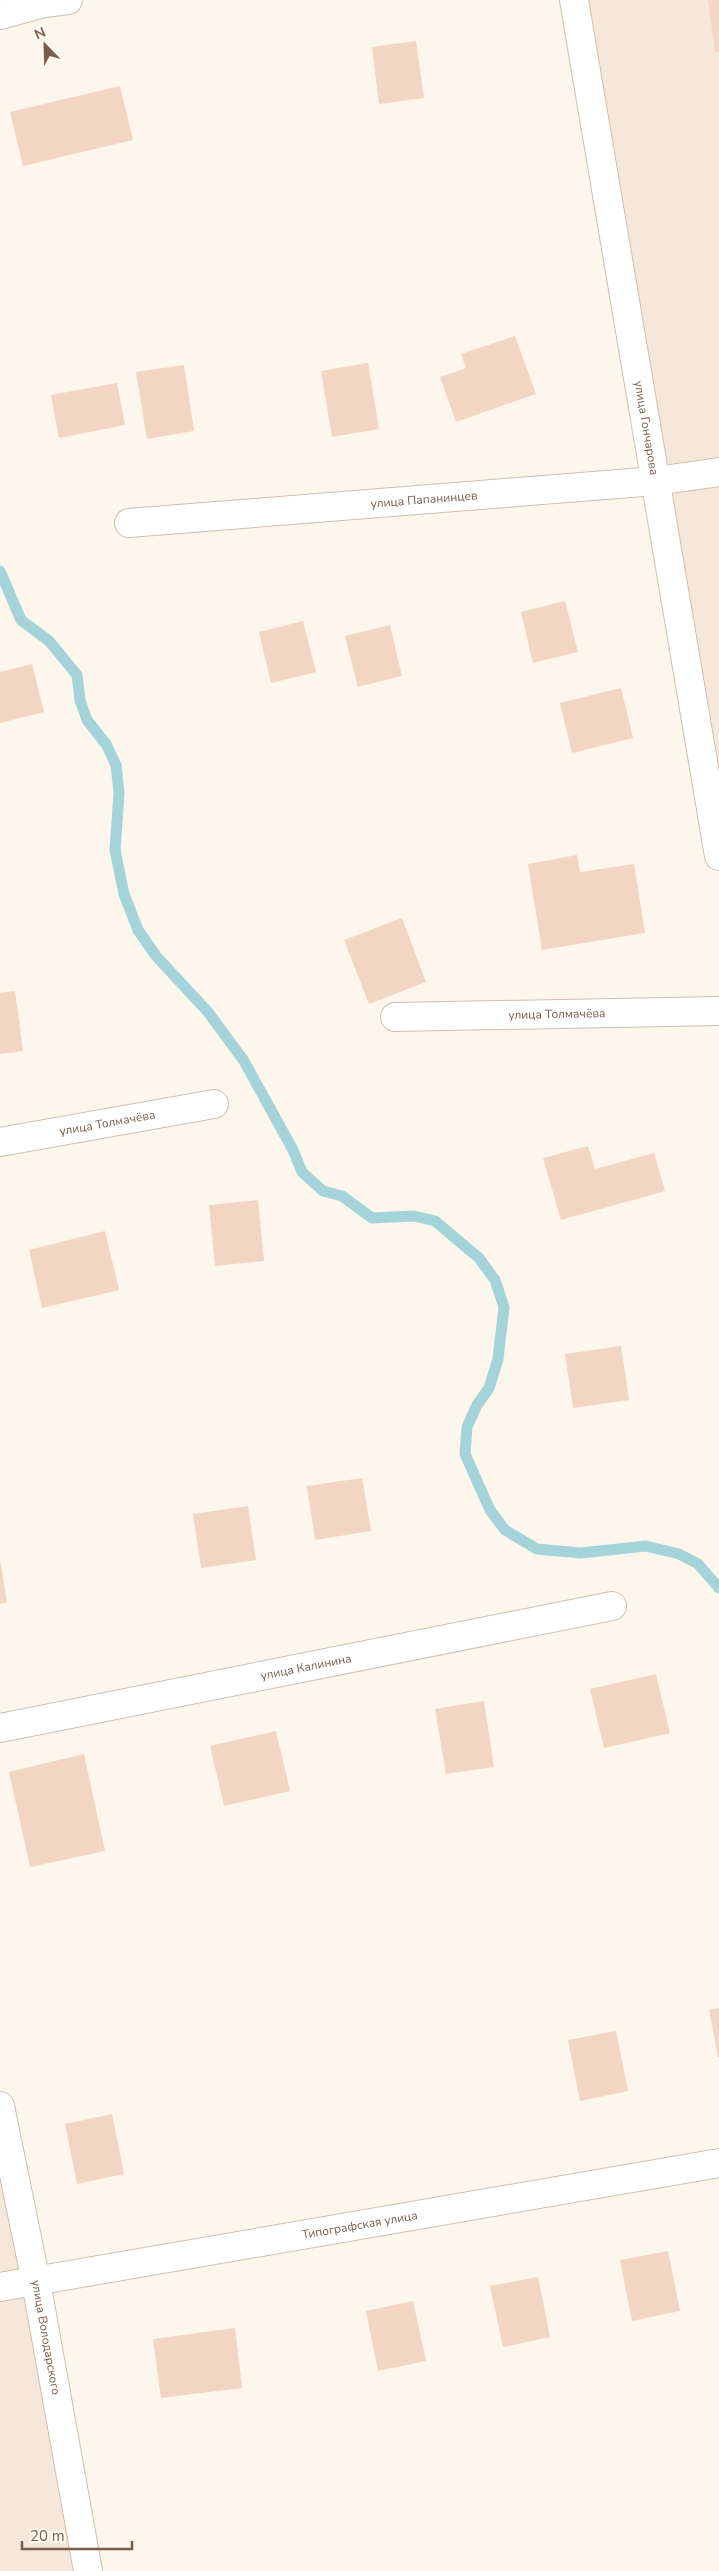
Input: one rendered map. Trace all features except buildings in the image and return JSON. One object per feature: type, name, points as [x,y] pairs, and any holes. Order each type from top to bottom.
[{"type":"street","points":[[0,15],[44,3],[68,0]]},
{"type":"street","name":"улица Гончарова","points":[[574,0],[719,856]]},
{"type":"street","name":"улица Папанинцев","points":[[129,523],[656,481],[719,472]]},
{"type":"street","name":"улица Толмачёва","points":[[395,1017],[719,1011]]},
{"type":"street","name":"улица Толмачёва","points":[[0,1142],[214,1104]]},
{"type":"street","name":"улица Калинина","points":[[0,1728],[612,1606]]},
{"type":"street","name":"улица Володарского","points":[[0,2106],[36,2282],[88,2571]]},
{"type":"street","name":"Типографская улица","points":[[0,2288],[719,2163]]},
{"type":"shaded area","points":[[574,0],[719,0],[719,856]]},
{"type":"shaded area","points":[[0,2106],[88,2571],[0,2571]]},
{"type":"waterway","points":[[0,571],[21,620],[49,641],[77,675],[80,700],[87,720],[106,744],[116,765],[119,793],[115,850],[124,894],[138,930],[156,956],[208,1012],[244,1061],[293,1150],[302,1172],[323,1191],[342,1196],[372,1218],[414,1216],[435,1221],[479,1258],[495,1280],[504,1307],[498,1359],[489,1388],[477,1405],[467,1427],[465,1454],[490,1510],[505,1530],[537,1549],[581,1553],[646,1546],[679,1554],[698,1564],[719,1588]]}]
